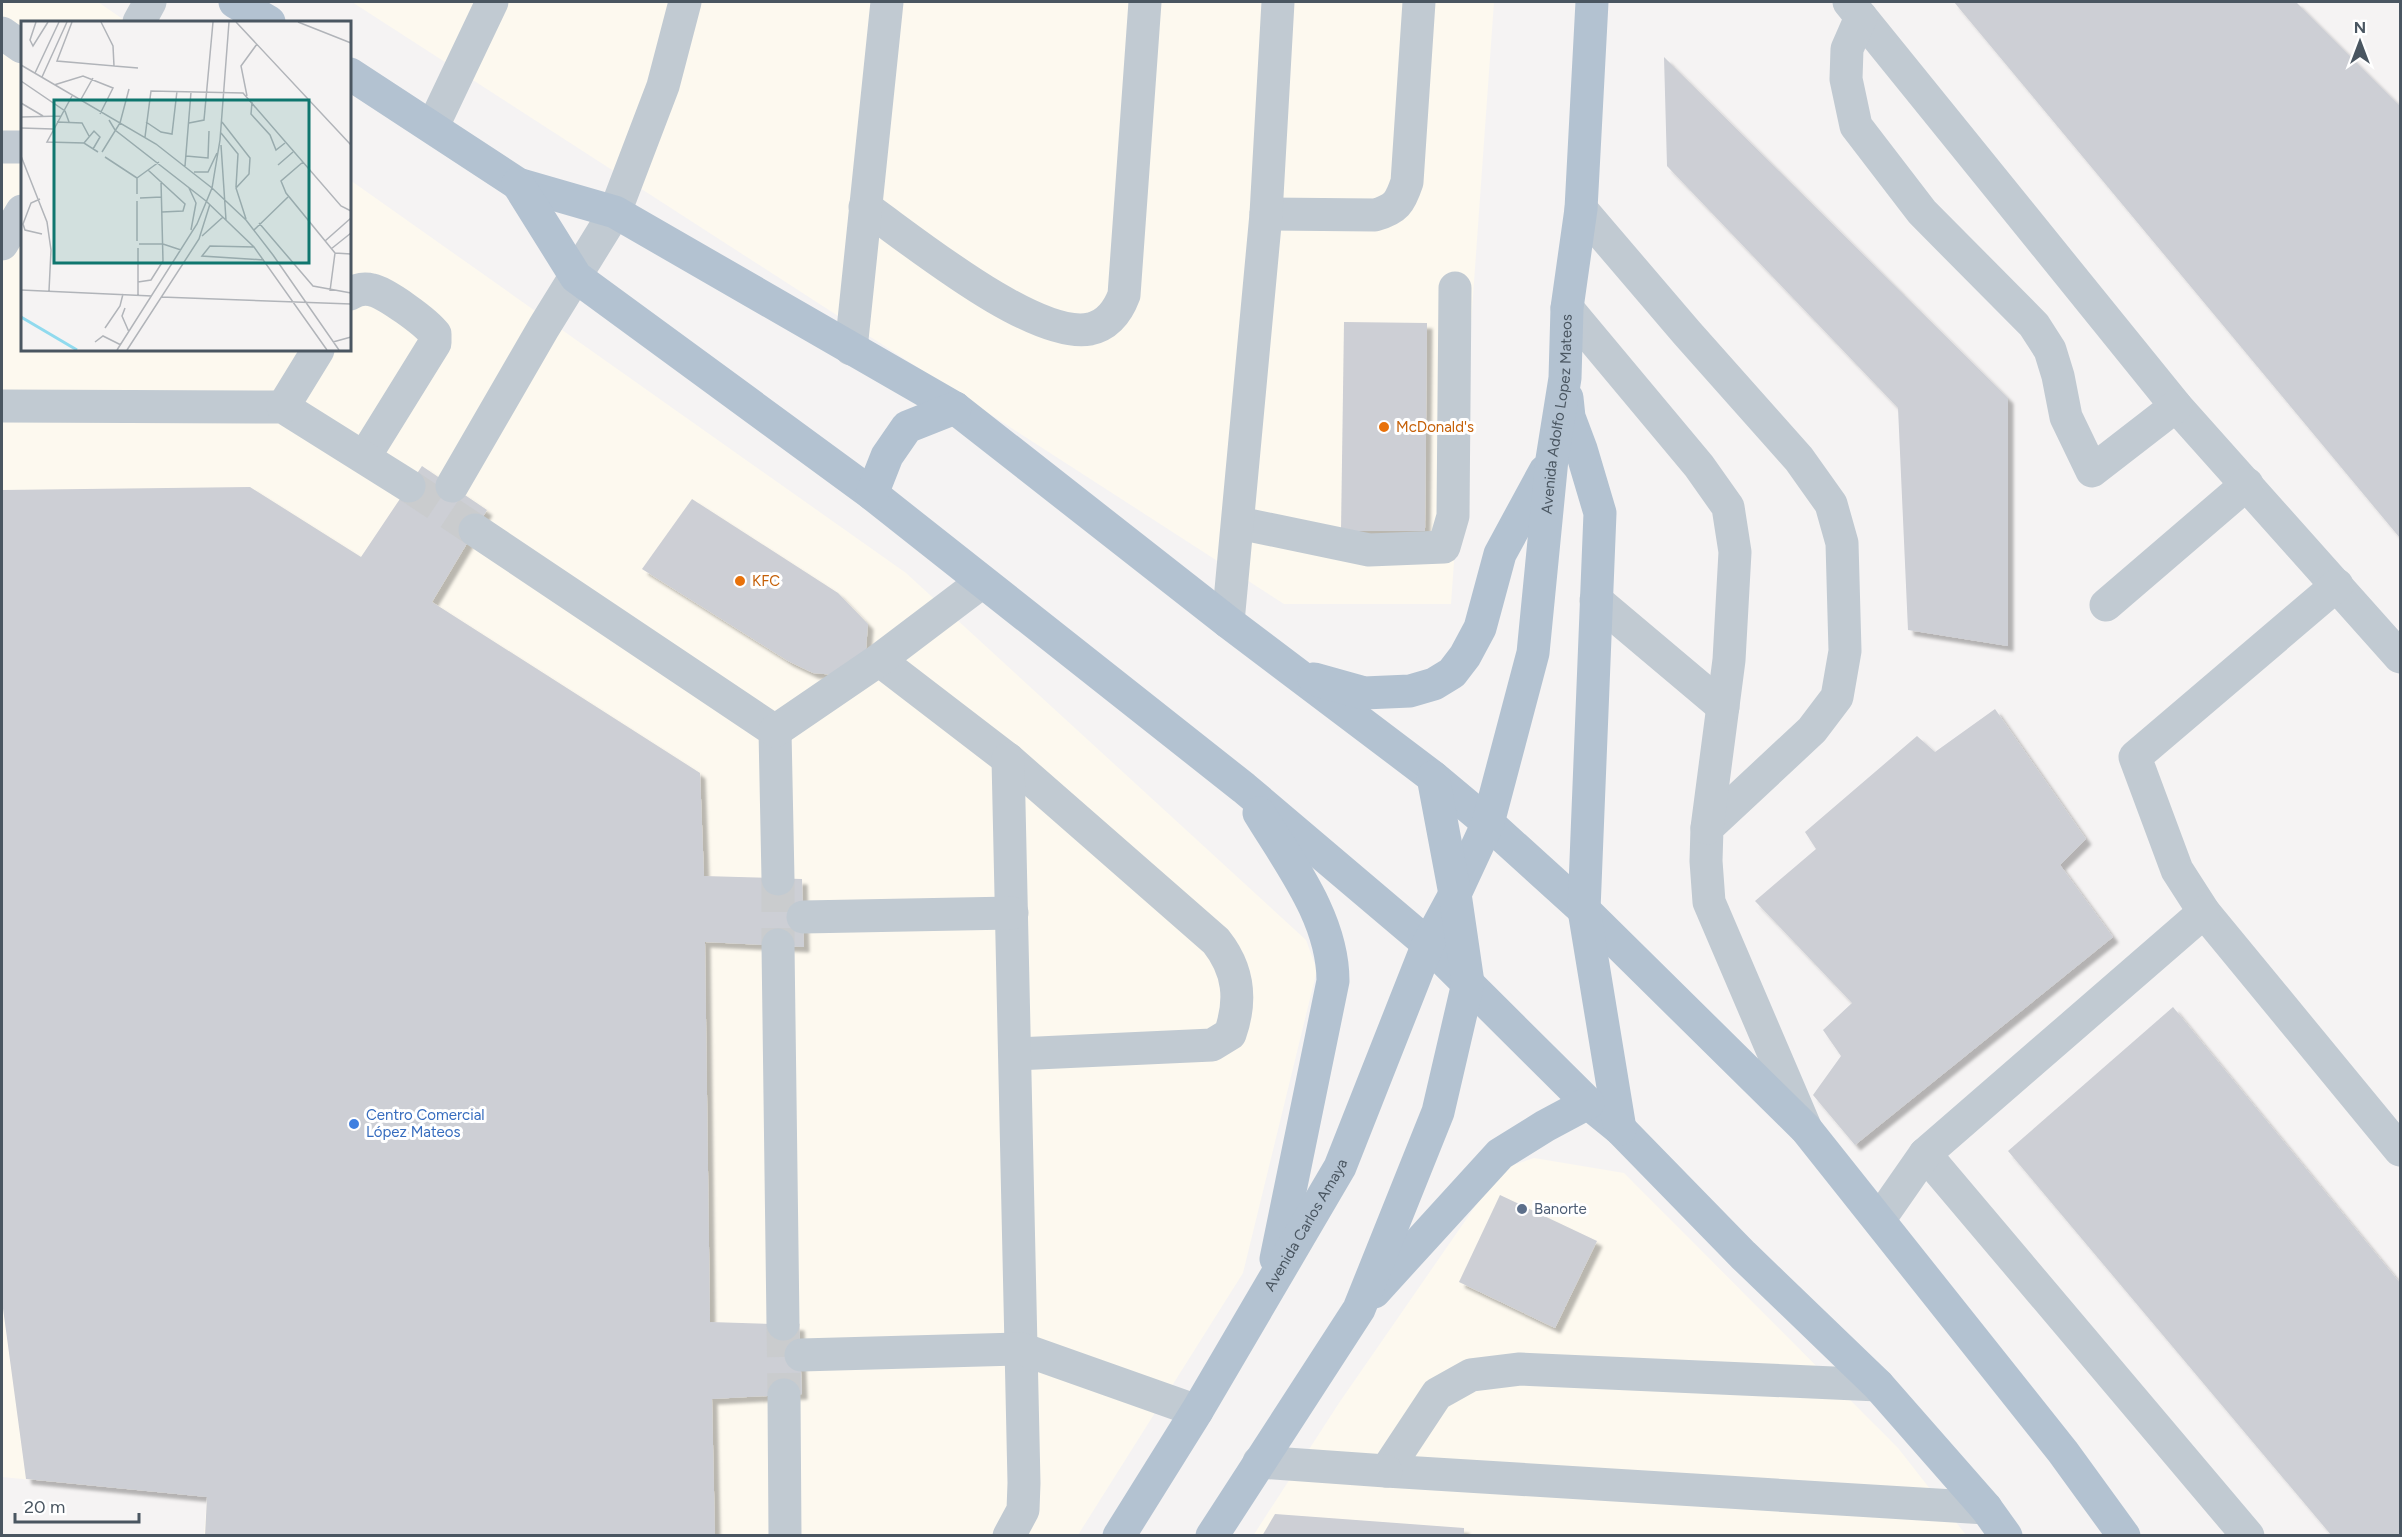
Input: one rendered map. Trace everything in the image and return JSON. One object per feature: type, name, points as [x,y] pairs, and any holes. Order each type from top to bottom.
[{"type":"main road","name":"Avenida Adolfo Lopez Mateos","points":[[1488,823],[1533,653],[1552,459],[1565,378],[1567,308],[1581,209],[1592,2]]},
{"type":"main road","points":[[240,3],[267,21]]},
{"type":"main road","points":[[351,75],[433,126],[518,184],[615,212],[955,408],[1295,674],[1433,777],[1488,823],[1584,910],[1806,1129],[2063,1452],[2124,1536]]},
{"type":"main road","points":[[518,184],[576,277],[872,494],[1244,788],[1428,944],[1588,1103],[1620,1129],[1743,1256],[1878,1385],[1986,1508],[2006,1536]]},
{"type":"main road","points":[[1565,378],[1569,417],[1600,513],[1584,910],[1620,1129]]},
{"type":"main road","points":[[872,494],[887,456],[907,427],[955,408]]},
{"type":"main road","points":[[1295,674],[1364,693],[1410,691],[1434,684],[1452,673],[1465,656],[1480,628],[1500,554],[1552,459]]},
{"type":"main road","points":[[1359,1308],[1438,1112],[1468,983],[1455,894],[1433,777]]},
{"type":"main road","points":[[1244,788],[1313,903],[1333,963],[1333,981],[1270,1286]]},
{"type":"main road","name":"Avenida Carlos Amaya","points":[[1119,1536],[1197,1411],[1340,1167],[1428,944],[1455,894],[1488,823]]},
{"type":"main road","points":[[1212,1536],[1359,1308],[1500,1154],[1588,1103]]},
{"type":"lane","points":[[140,21],[150,2]]},
{"type":"lane","points":[[433,126],[492,2]]},
{"type":"lane","points":[[452,486],[525,358],[615,212],[663,86],[685,2]]},
{"type":"lane","points":[[851,349],[887,2]]},
{"type":"lane","points":[[865,207],[1002,303],[1057,327],[1090,329],[1109,320],[1118,310],[1124,295],[1145,2]]},
{"type":"lane","points":[[1228,622],[1266,214],[1278,2]]},
{"type":"lane","points":[[1266,214],[1375,215],[1390,210],[1401,199],[1407,182],[1419,2]]},
{"type":"lane","points":[[1855,9],[1847,48],[1846,79],[1856,126],[1922,212],[2034,326],[2050,350],[2066,417],[2092,471],[2176,406]]},
{"type":"lane","points":[[1855,9],[2176,406],[2400,657]]},
{"type":"lane","points":[[2,33],[21,46]]},
{"type":"lane","points":[[2,147],[21,147]]},
{"type":"lane","points":[[1581,209],[1799,459],[1830,504],[1842,543],[1845,651],[1837,697],[1812,730],[1707,828]]},
{"type":"lane","points":[[2,244],[21,213]]},
{"type":"lane","points":[[1239,523],[1369,550],[1444,547],[1453,516],[1455,288]]},
{"type":"lane","points":[[351,294],[360,289],[374,290],[421,319],[435,334],[435,343],[365,456]]},
{"type":"lane","points":[[1567,308],[1699,466],[1728,507],[1734,552],[1729,660],[1707,828],[1706,861],[1709,902],[1806,1129]]},
{"type":"lane","points":[[284,407],[317,351]]},
{"type":"lane","points":[[2,406],[284,407],[365,456],[409,486]]},
{"type":"lane","points":[[2106,605],[2247,484]]},
{"type":"lane","points":[[476,530],[775,730]]},
{"type":"lane","points":[[775,730],[879,660],[982,582]]},
{"type":"lane","points":[[2337,585],[2135,757],[2177,870],[2204,912],[2400,1150]]},
{"type":"lane","points":[[1596,600],[1723,707]]},
{"type":"lane","points":[[879,660],[1008,759],[1216,941],[1228,956],[1235,975],[1237,1014],[1230,1034],[1212,1045],[1016,1054]]},
{"type":"lane","points":[[775,730],[778,879]]},
{"type":"lane","points":[[1008,759],[1024,1483],[1023,1510],[1009,1536]]},
{"type":"lane","points":[[1879,1220],[1925,1154],[2204,912]]},
{"type":"lane","points":[[803,917],[1012,913]]},
{"type":"lane","points":[[778,945],[783,1324]]},
{"type":"lane","points":[[1925,1154],[2248,1536]]},
{"type":"lane","points":[[801,1355],[1022,1349],[1197,1411]]},
{"type":"lane","points":[[1386,1471],[1437,1394],[1471,1375],[1520,1369],[1878,1385]]},
{"type":"lane","points":[[784,1395],[785,1536]]},
{"type":"lane","points":[[1259,1462],[1986,1508]]},
{"type":"shaded area","points":[[2,2],[98,2],[126,21],[21,21],[21,351],[351,351],[351,181],[906,573],[1306,940],[1317,970],[1243,1273],[1078,1535],[204,1535],[207,1497],[2,1477]]},
{"type":"shaded area","points":[[352,2],[1494,2],[1451,604],[1284,604]]},
{"type":"shaded area","points":[[1534,1158],[1624,1173],[1898,1448],[1966,1535],[1253,1536],[1339,1403],[1501,1169]]},
{"type":"building","points":[[1954,2],[2296,2],[2400,106],[2400,538]]},
{"type":"building","points":[[1664,57],[2008,398],[2008,646],[1908,630],[1898,408],[1667,166]]},
{"type":"building","name":"McDonald's","points":[[1344,322],[1427,323],[1425,531],[1341,531]]},
{"type":"building","name":"Centro Comercial López Mateos","points":[[422,466],[487,510],[432,602],[700,773],[704,876],[802,879],[804,947],[705,942],[710,1322],[799,1325],[802,1394],[712,1399],[715,1536],[205,1536],[207,1497],[26,1479],[2,1301],[2,490],[250,487],[361,557]]},
{"type":"building","name":"KFC","points":[[692,499],[838,593],[868,624],[866,649],[835,675],[813,673],[788,661],[642,569]]},
{"type":"building","points":[[1995,709],[2086,839],[2060,865],[2113,937],[1855,1145],[1813,1095],[1841,1056],[1823,1030],[1852,1003],[1755,901],[1816,849],[1805,832],[1917,736],[1935,752]]},
{"type":"building","points":[[2173,1007],[2400,1283],[2400,1536],[2332,1536],[2008,1151]]},
{"type":"building","points":[[1500,1195],[1597,1241],[1555,1328],[1459,1282]]},
{"type":"building","points":[[1275,1514],[1464,1528],[1464,1536],[1262,1536]]},
{"type":"tunnel","points":[[409,486],[475,530]]},
{"type":"tunnel","points":[[778,879],[778,945]]},
{"type":"tunnel","points":[[783,1324],[784,1395]]},
{"type":"place","name":"McDonald's","points":[[1384,427]]},
{"type":"place","name":"KFC","points":[[740,581]]},
{"type":"place","name":"Centro Comercial López Mateos","points":[[354,1124]]},
{"type":"place","name":"Banorte","points":[[1522,1209]]}]
